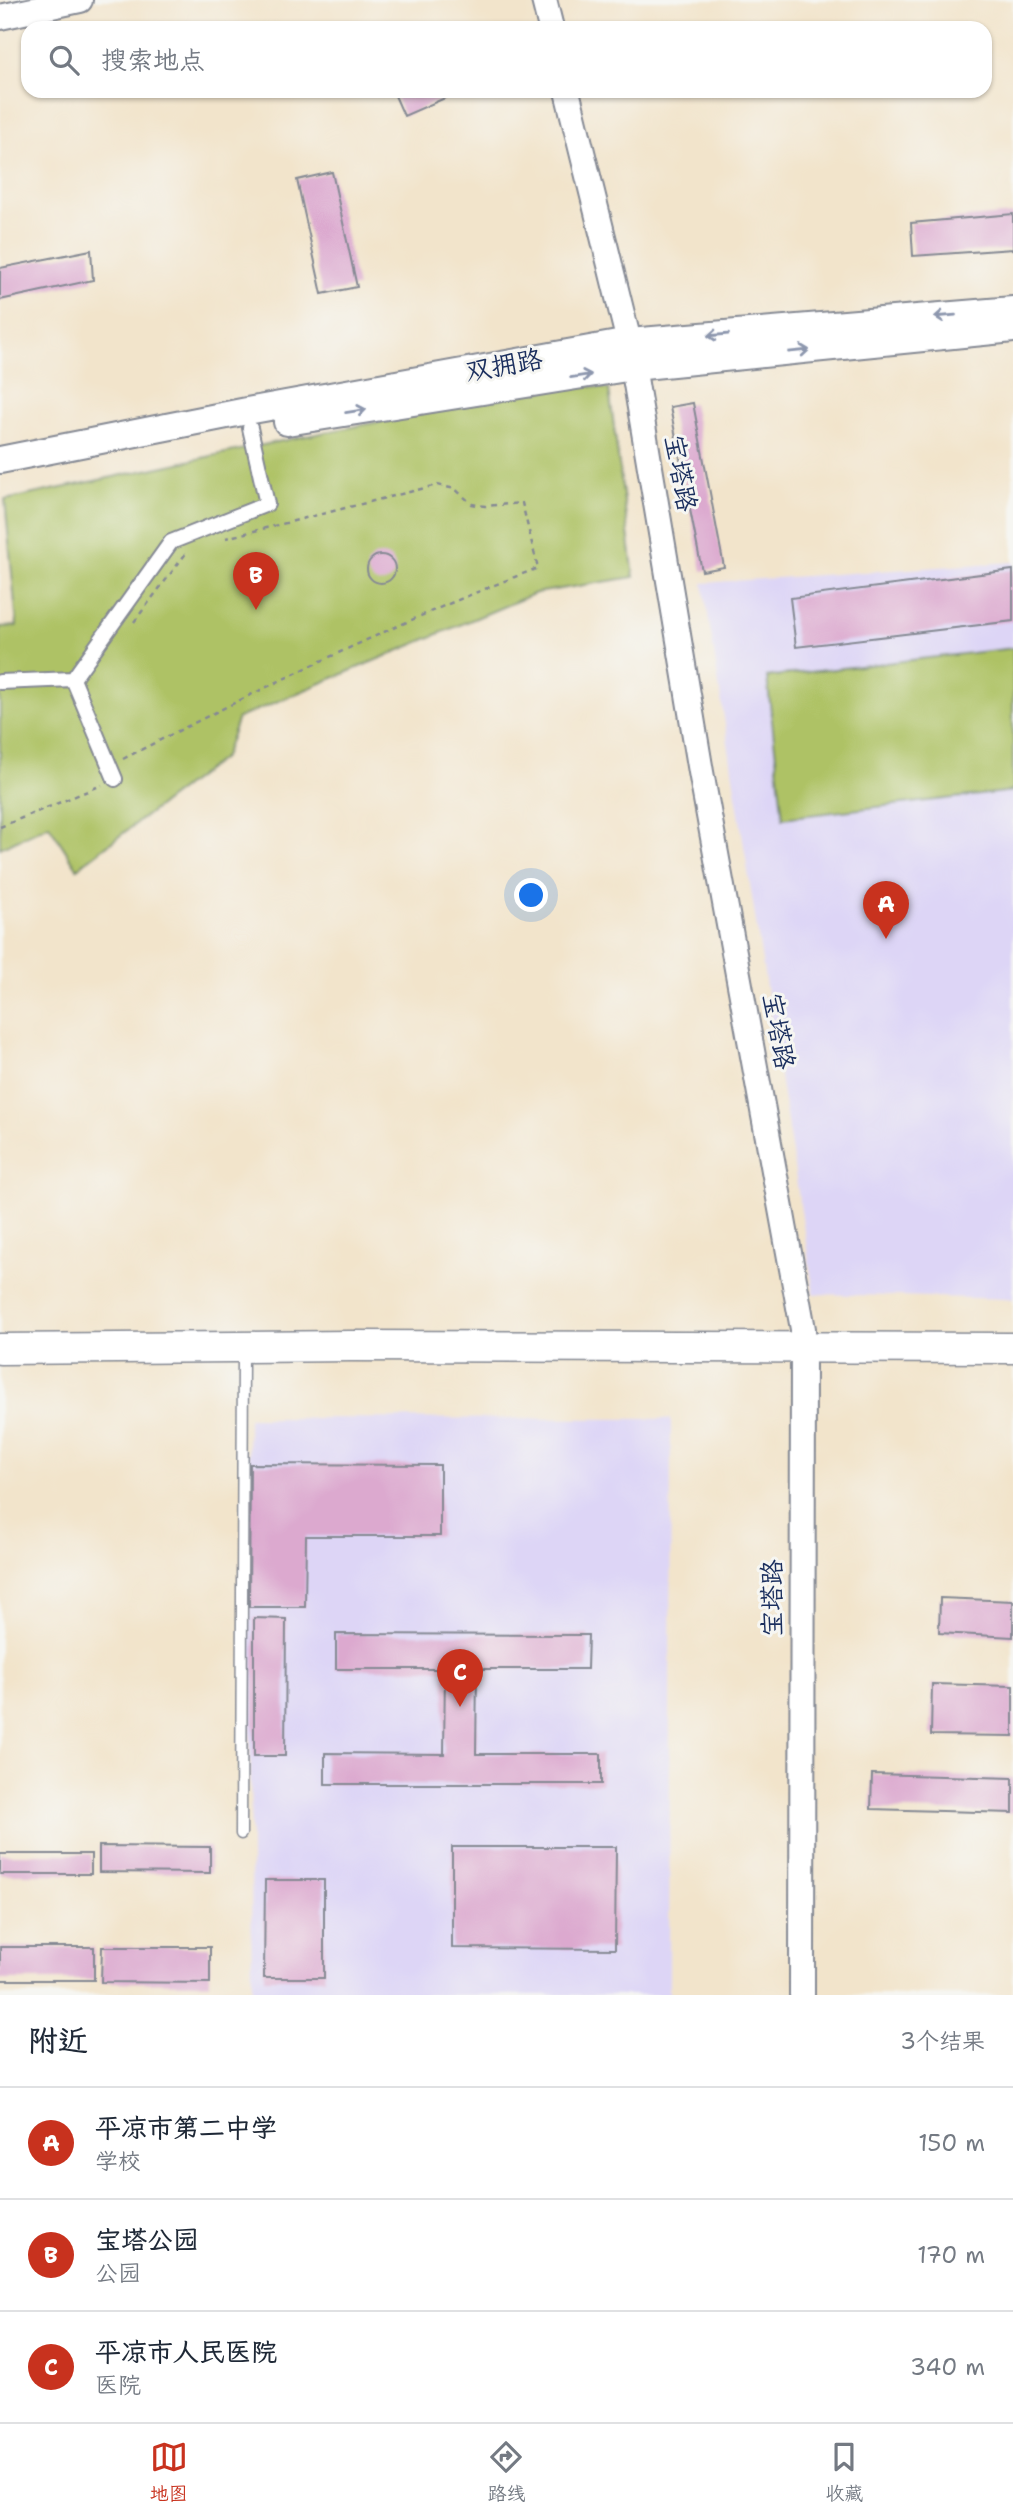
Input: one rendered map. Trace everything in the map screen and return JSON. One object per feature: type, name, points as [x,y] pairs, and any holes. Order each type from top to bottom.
[{"type":"main road","name":"双拥路","points":[[0,460],[247,411],[631,355],[1013,310]]},
{"type":"main road","name":"双拥路","points":[[0,477],[631,355],[1013,329]]},
{"type":"main road","points":[[0,1331],[803,1338],[1013,1330]]},
{"type":"main road","points":[[0,1349],[243,1347],[466,1337]]},
{"type":"main road","points":[[803,1338],[1013,1348]]},
{"type":"street","points":[[0,17],[80,0]]},
{"type":"street","points":[[544,0],[549,21]]},
{"type":"street","name":"宝塔路","points":[[569,98],[631,355],[701,772],[803,1338],[802,1995]]},
{"type":"street","points":[[73,679],[171,542],[267,504],[250,428]]},
{"type":"street","points":[[0,682],[73,679]]},
{"type":"street","points":[[73,679],[112,773]]},
{"type":"lane","points":[[241,1833],[243,1347]]},
{"type":"path","points":[[0,827],[112,773],[200,720],[460,598],[538,568],[522,503],[485,506],[472,504],[455,489],[437,485],[218,540]]},
{"type":"path","points":[[130,628],[188,550]]},
{"type":"shaded area","points":[[1013,562],[1013,1299],[814,1294],[703,583]]},
{"type":"shaded area","points":[[248,1418],[671,1419],[669,1995],[252,1995]]},
{"type":"green space","points":[[584,385],[609,389],[634,577],[536,593],[238,718],[224,757],[77,868],[49,825],[0,848],[0,627],[17,626],[5,500],[291,439],[531,392]]},
{"type":"green space","points":[[1013,648],[1013,791],[783,818],[767,677]]},
{"type":"building","points":[[396,98],[445,98],[404,116]]},
{"type":"building","points":[[332,172],[357,287],[322,294],[297,180]]},
{"type":"building","points":[[1013,214],[1013,249],[913,256],[911,223]]},
{"type":"building","points":[[91,250],[93,280],[0,300],[0,268]]},
{"type":"building","points":[[693,403],[724,567],[702,571],[670,407]]},
{"type":"building","points":[[381,555],[391,559],[395,569],[391,579],[381,583],[371,579],[367,569],[371,559]]},
{"type":"building","points":[[1013,570],[1013,621],[796,647],[790,598]]},
{"type":"building","points":[[250,1464],[440,1465],[440,1536],[306,1536],[305,1607],[249,1607]]},
{"type":"building","points":[[940,1598],[1013,1601],[1013,1637],[939,1633]]},
{"type":"building","points":[[254,1618],[286,1619],[285,1756],[254,1756]]},
{"type":"building","points":[[336,1634],[588,1635],[587,1669],[477,1669],[476,1754],[601,1754],[601,1784],[325,1784],[325,1753],[444,1754],[445,1669],[336,1669]]},
{"type":"building","points":[[932,1684],[1013,1686],[1013,1736],[931,1735]]},
{"type":"building","points":[[872,1774],[1013,1778],[1013,1813],[871,1809]]},
{"type":"building","points":[[99,1846],[210,1847],[210,1873],[99,1872]]},
{"type":"building","points":[[452,1847],[616,1847],[615,1949],[452,1948]]},
{"type":"building","points":[[0,1854],[91,1854],[91,1874],[0,1874]]},
{"type":"building","points":[[265,1880],[324,1880],[324,1978],[264,1978]]},
{"type":"building","points":[[0,1947],[94,1947],[94,1980],[0,1980]]},
{"type":"building","points":[[102,1947],[210,1947],[210,1983],[101,1982]]},
{"type":"place","name":"宝塔公园","points":[[256,610]]},
{"type":"place","name":"平凉市第二中学","points":[[886,939]]},
{"type":"place","name":"平凉市人民医院","points":[[460,1707]]}]
